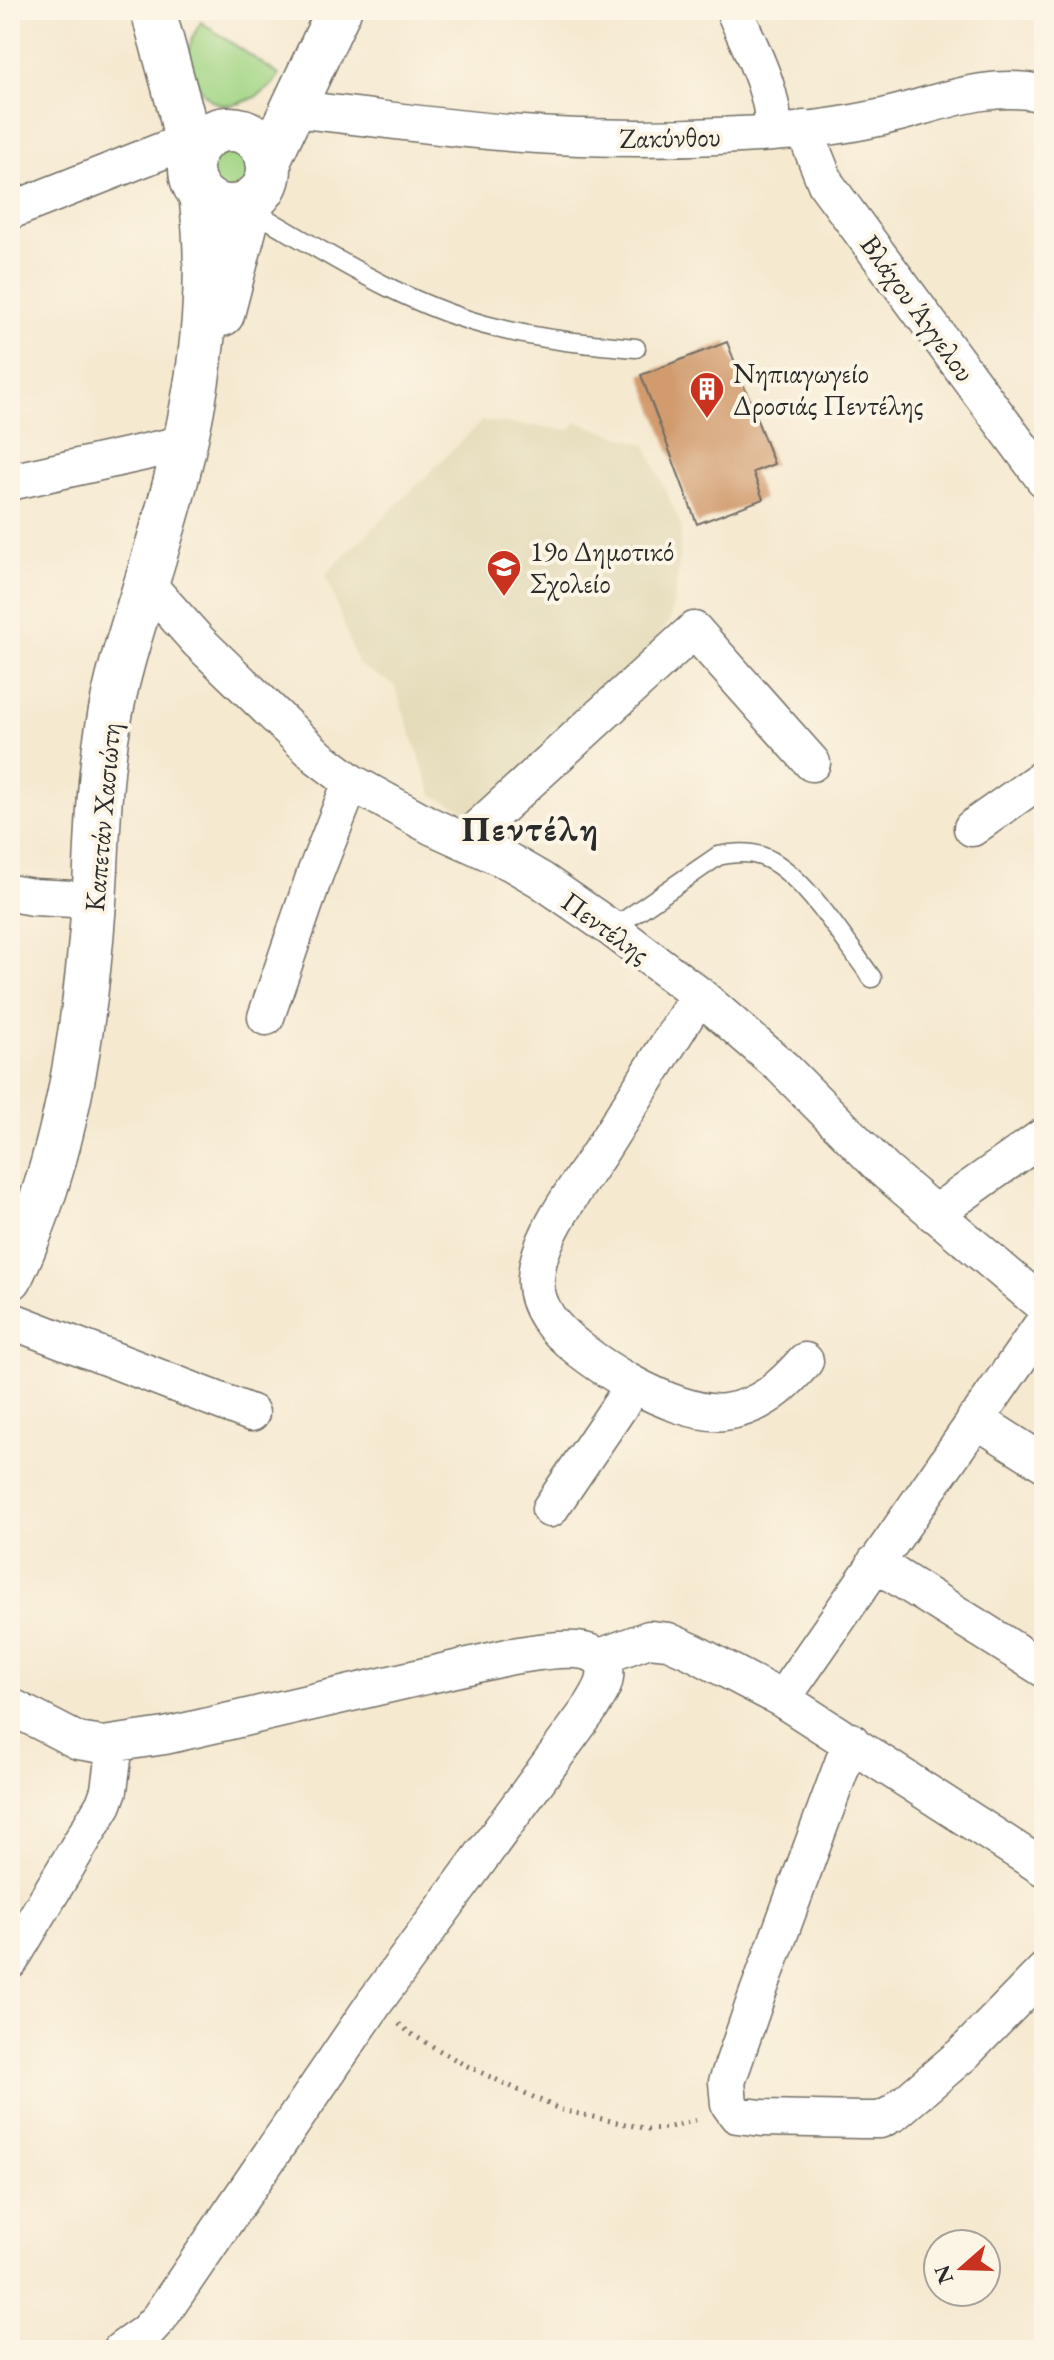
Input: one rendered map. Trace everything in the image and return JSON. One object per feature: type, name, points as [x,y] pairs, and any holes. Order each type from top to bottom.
[{"type":"street","name":"Καπετάν Χασιώτη","points":[[10,1278],[41,1204],[67,1106],[88,978],[99,801],[108,726],[186,443],[202,355],[207,284],[206,231],[221,160],[153,10]]},
{"type":"street","points":[[10,211],[221,160],[293,109],[339,10]]},
{"type":"street","name":"Βλάχου Άγγελου","points":[[734,10],[769,96],[774,120],[788,131],[1044,479]]},
{"type":"street","name":"Ζακύνθου","points":[[293,109],[522,134],[648,138],[788,131],[879,118],[983,91],[1015,89],[1044,94]]},
{"type":"street","points":[[10,482],[186,443]]},
{"type":"street","name":"Πεντέλης","points":[[146,583],[198,641],[318,757],[351,782],[431,826],[510,862],[541,880],[612,929],[699,995],[782,1067],[884,1170],[1044,1306]]},
{"type":"street","points":[[465,840],[694,630],[812,763]]},
{"type":"street","points":[[972,828],[1044,777]]},
{"type":"street","points":[[266,1017],[315,874],[351,782]]},
{"type":"street","points":[[10,893],[94,900]]},
{"type":"street","points":[[699,995],[557,1220],[537,1264],[536,1291],[550,1321],[600,1363],[634,1385],[677,1404],[703,1411],[722,1413],[762,1400],[786,1383],[805,1361]]},
{"type":"street","points":[[934,1214],[1044,1136]]},
{"type":"street","points":[[10,1320],[251,1413]]},
{"type":"street","points":[[782,1699],[1044,1322]]},
{"type":"street","points":[[550,1509],[634,1385]]},
{"type":"street","points":[[975,1419],[1044,1463]]},
{"type":"street","points":[[875,1563],[1044,1669]]},
{"type":"street","points":[[10,1706],[78,1741],[115,1744],[165,1736],[512,1656],[584,1650],[600,1657],[637,1642],[660,1639],[693,1652],[782,1699],[1044,1868]]},
{"type":"street","points":[[121,2350],[145,2333],[159,2318],[375,2002],[591,1707],[605,1677],[600,1657]]},
{"type":"street","points":[[851,1741],[727,2082],[729,2104],[737,2115],[880,2120],[924,2090],[1044,1971]]},
{"type":"street","points":[[10,1961],[104,1804],[115,1744]]},
{"type":"lane","points":[[221,160],[371,278],[420,301],[494,328],[535,337],[636,348]]},
{"type":"lane","points":[[612,929],[718,856],[736,852],[761,856],[791,873],[872,978]]},
{"type":"path","points":[[375,2002],[411,2034],[463,2064],[561,2110],[648,2129],[687,2124],[729,2104]]},
{"type":"shaded area","name":"19ο Δημοτικό Σχολείο","points":[[482,421],[569,430],[577,422],[646,445],[681,526],[678,576],[670,621],[630,676],[472,814],[433,795],[394,685],[358,665],[326,574]]},
{"type":"green space","points":[[201,22],[279,75],[274,83],[241,103],[224,105],[210,99],[199,86],[189,55],[191,40]]},
{"type":"green space","points":[[224,140],[239,143],[249,150],[253,160],[249,182],[240,189],[228,192],[213,188],[203,160],[211,146]]},
{"type":"building","name":"Νηπιαγωγείο Δροσιάς Πεντέλης","points":[[727,342],[774,464],[753,472],[763,499],[697,524],[641,375]]},
{"type":"place","name":"Νηπιαγωγείο Δροσιάς Πεντέλης","points":[[707,420]]},
{"type":"place","name":"19ο Δημοτικό Σχολείο","points":[[504,598]]},
{"type":"district","name":"Πεντέλη","points":[[531,828]]}]
